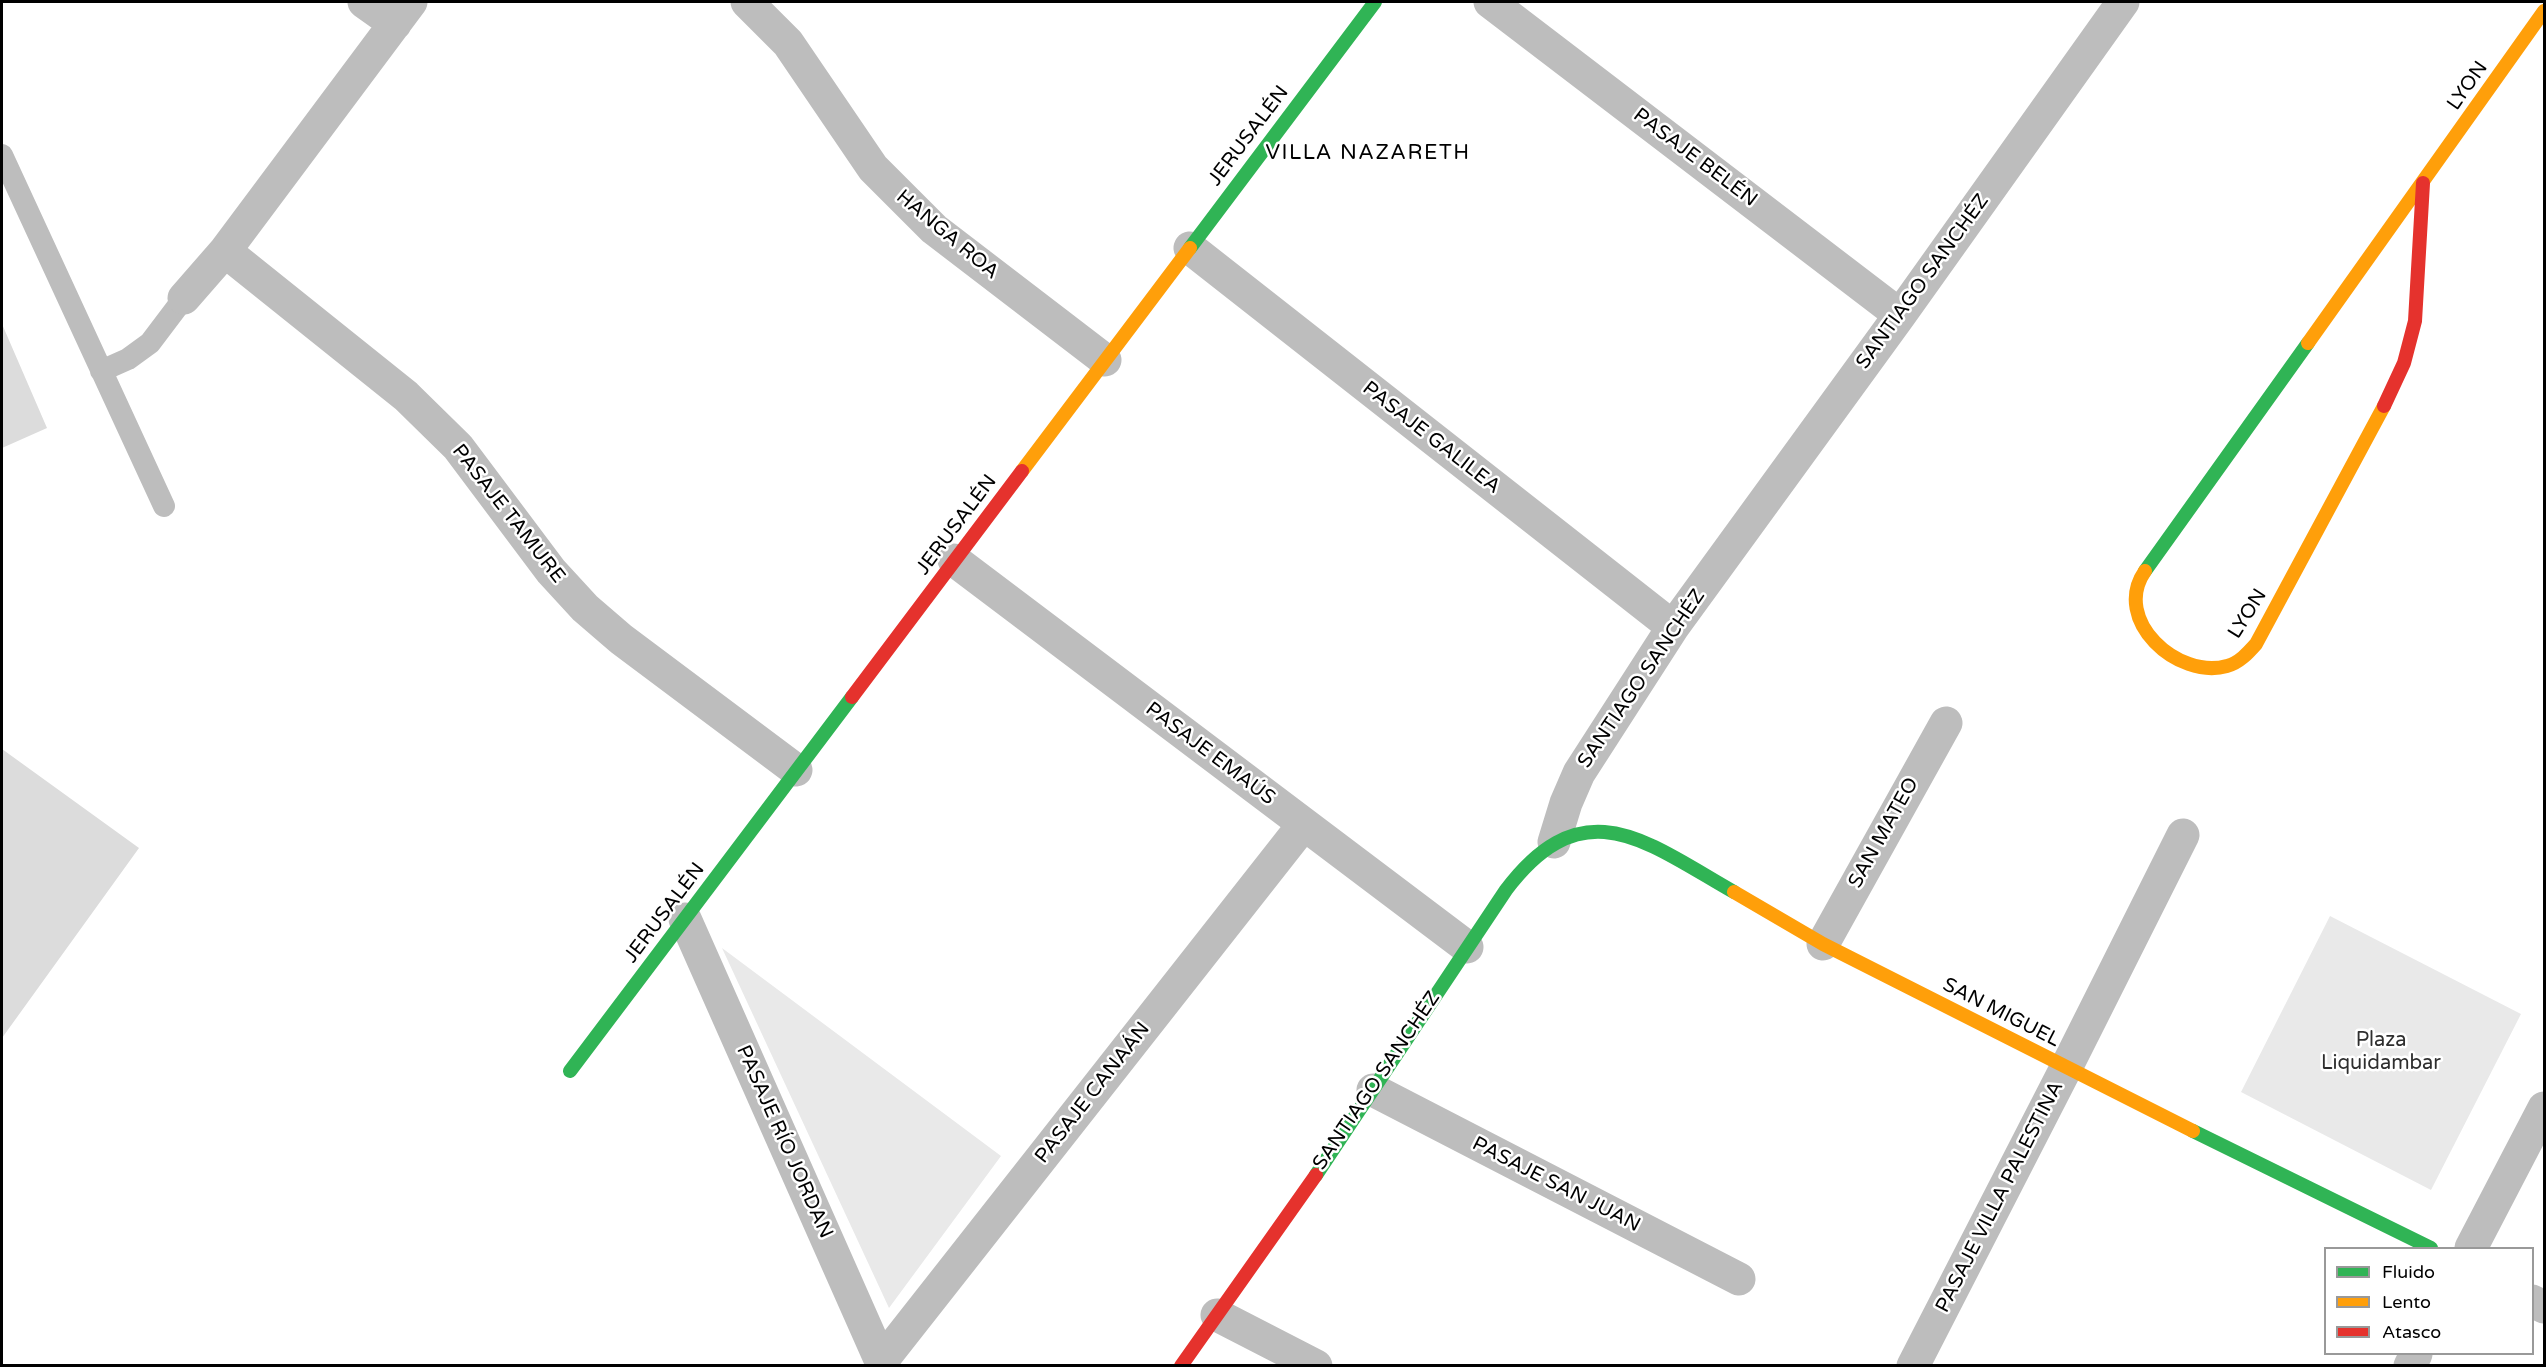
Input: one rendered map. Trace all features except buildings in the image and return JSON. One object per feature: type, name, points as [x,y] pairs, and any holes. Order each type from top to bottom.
[{"type":"street","points":[[184,298],[225,251],[403,13],[364,2]]},
{"type":"street","name":"HANGA ROA","points":[[747,2],[788,43],[873,168],[911,208],[934,229],[1105,360]]},
{"type":"street","name":"JERUSALÉN","points":[[570,1071],[1375,2]]},
{"type":"street","name":"PASAJE BELÉN","points":[[1490,2],[1900,315]]},
{"type":"street","name":"SANTIAGO SANCHÉZ","points":[[1181,1365],[1373,1090],[1516,876],[1536,855],[1554,842],[1566,803],[1579,773],[1673,627],[1900,315],[2123,2]]},
{"type":"street","name":"LYON","points":[[2423,183],[2415,321],[2404,363],[2388,398],[2256,644],[2243,658],[2227,666],[2200,669],[2187,665],[2167,654],[2140,620],[2136,603],[2142,576],[2544,11]]},
{"type":"street","name":"PASAJE GALILEA","points":[[1190,248],[1673,627]]},
{"type":"street","name":"PASAJE TAMURE","points":[[225,251],[406,396],[458,447],[551,571],[585,608],[621,639],[796,771]]},
{"type":"street","name":"PASAJE EMAÚS","points":[[954,560],[1467,947]]},
{"type":"street","name":"SAN MATEO","points":[[1823,944],[1946,723]]},
{"type":"street","name":"PASAJE CANAÁN","points":[[882,1364],[1304,824]]},
{"type":"street","name":"SAN MIGUEL","points":[[1554,842],[1572,835],[1609,832],[1632,836],[1652,845],[1823,944],[2429,1247]]},
{"type":"street","name":"PASAJE VILLA PALESTINA","points":[[1913,1365],[2067,1068],[2183,835]]},
{"type":"street","name":"PASAJE RÍO JORDAN","points":[[685,919],[882,1364]]},
{"type":"street","name":"PASAJE SAN JUAN","points":[[1373,1090],[1739,1279]]},
{"type":"street","points":[[2472,1247],[2544,1108]]},
{"type":"street","points":[[1217,1315],[1316,1365]]},
{"type":"lane","points":[[2,155],[164,506]]},
{"type":"lane","points":[[102,372],[128,359],[150,342],[184,298]]},
{"type":"green space","name":"Plaza Liquidambar","points":[[2330,916],[2521,1014],[2431,1190],[2241,1092]]},
{"type":"green space","points":[[722,948],[1001,1156],[889,1308]]},
{"type":"traffic: fast","points":[[1190,248],[1375,2]]},
{"type":"traffic: fast","points":[[2145,571],[2308,343]]},
{"type":"traffic: fast","points":[[570,1071],[852,697]]},
{"type":"traffic: fast","points":[[1316,1175],[1506,890],[1535,858],[1562,840],[1589,832],[1616,834],[1644,842],[1734,892]]},
{"type":"traffic: fast","points":[[2193,1131],[2429,1247]]},
{"type":"traffic: slow","points":[[2308,343],[2544,11]]},
{"type":"traffic: slow","points":[[1022,471],[1190,248]]},
{"type":"traffic: slow","points":[[2145,571],[2137,590],[2137,608],[2143,626],[2155,642],[2171,655],[2189,664],[2208,668],[2231,665],[2239,660],[2256,644],[2384,406]]},
{"type":"traffic: slow","points":[[1734,892],[1823,944],[2193,1131]]},
{"type":"traffic: jam","points":[[2384,406],[2404,363],[2415,321],[2423,183]]},
{"type":"traffic: jam","points":[[852,697],[1022,471]]},
{"type":"traffic: jam","points":[[1181,1366],[1316,1175]]},
{"type":"district","name":"VILLA NAZARETH","points":[[1368,153]]}]
